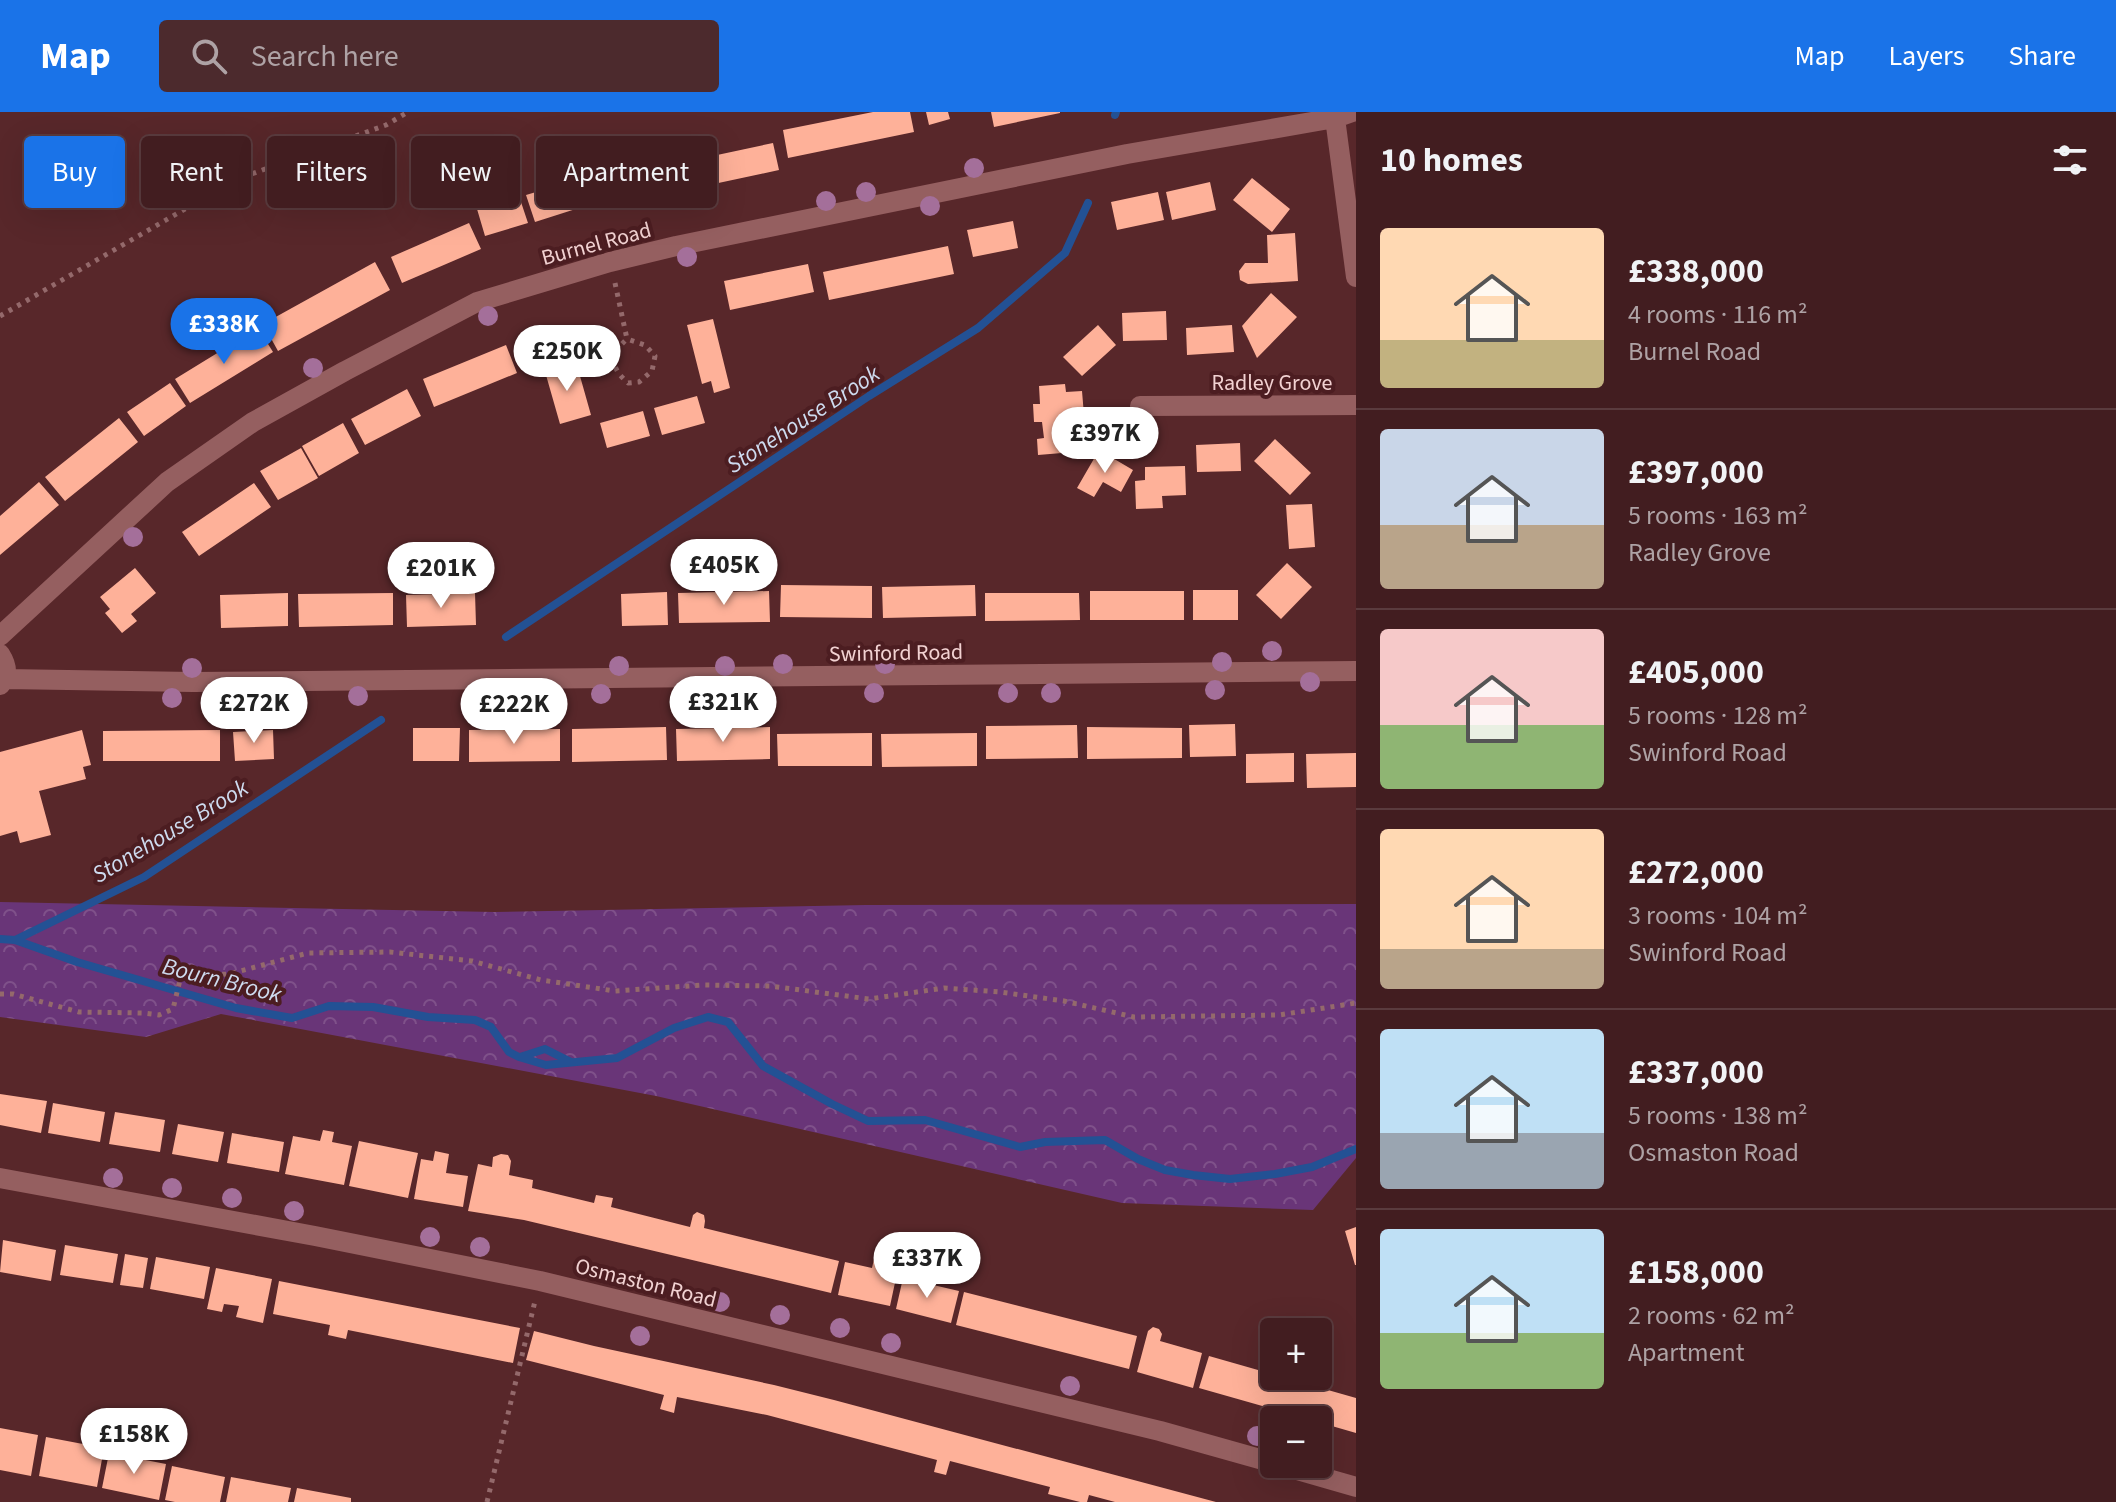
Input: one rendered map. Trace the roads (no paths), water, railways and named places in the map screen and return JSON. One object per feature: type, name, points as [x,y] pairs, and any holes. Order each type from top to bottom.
[{"type":"street","name":"Burnel Road","points":[[0,636],[167,482],[253,422],[477,302],[610,262],[765,227],[1127,154],[1344,115]]},
{"type":"street","points":[[1344,115],[1356,277]]},
{"type":"street","name":"Radley Grove","points":[[1140,406],[1356,405]]},
{"type":"street","points":[[0,654],[6,664],[3,682]]},
{"type":"street","name":"Swinford Road","points":[[3,682],[1356,671]]},
{"type":"street","name":"Osmaston Road","points":[[0,1178],[540,1281],[1160,1431],[1260,1460]]},
{"type":"street","name":"Osmaston Road","points":[[1324,1478],[1356,1487]]},
{"type":"waterway","name":"Stonehouse Brook","points":[[506,637],[869,396],[978,328],[1065,253],[1088,203]]},
{"type":"waterway","name":"Stonehouse Brook","points":[[15,940],[144,877],[381,720]]},
{"type":"waterway","name":"Bourn Brook","points":[[0,939],[15,940],[77,962],[236,1008],[292,1018],[329,1006],[373,1007],[428,1017],[475,1020],[491,1027],[509,1052],[546,1065],[617,1058],[674,1028],[708,1017],[728,1022],[763,1066],[868,1121],[925,1120],[1020,1147],[1045,1142],[1105,1140],[1165,1170],[1193,1175],[1230,1179],[1275,1174],[1312,1167],[1356,1149]]},
{"type":"waterway","name":"Bourn Brook","points":[[520,1057],[545,1049],[571,1062]]}]
